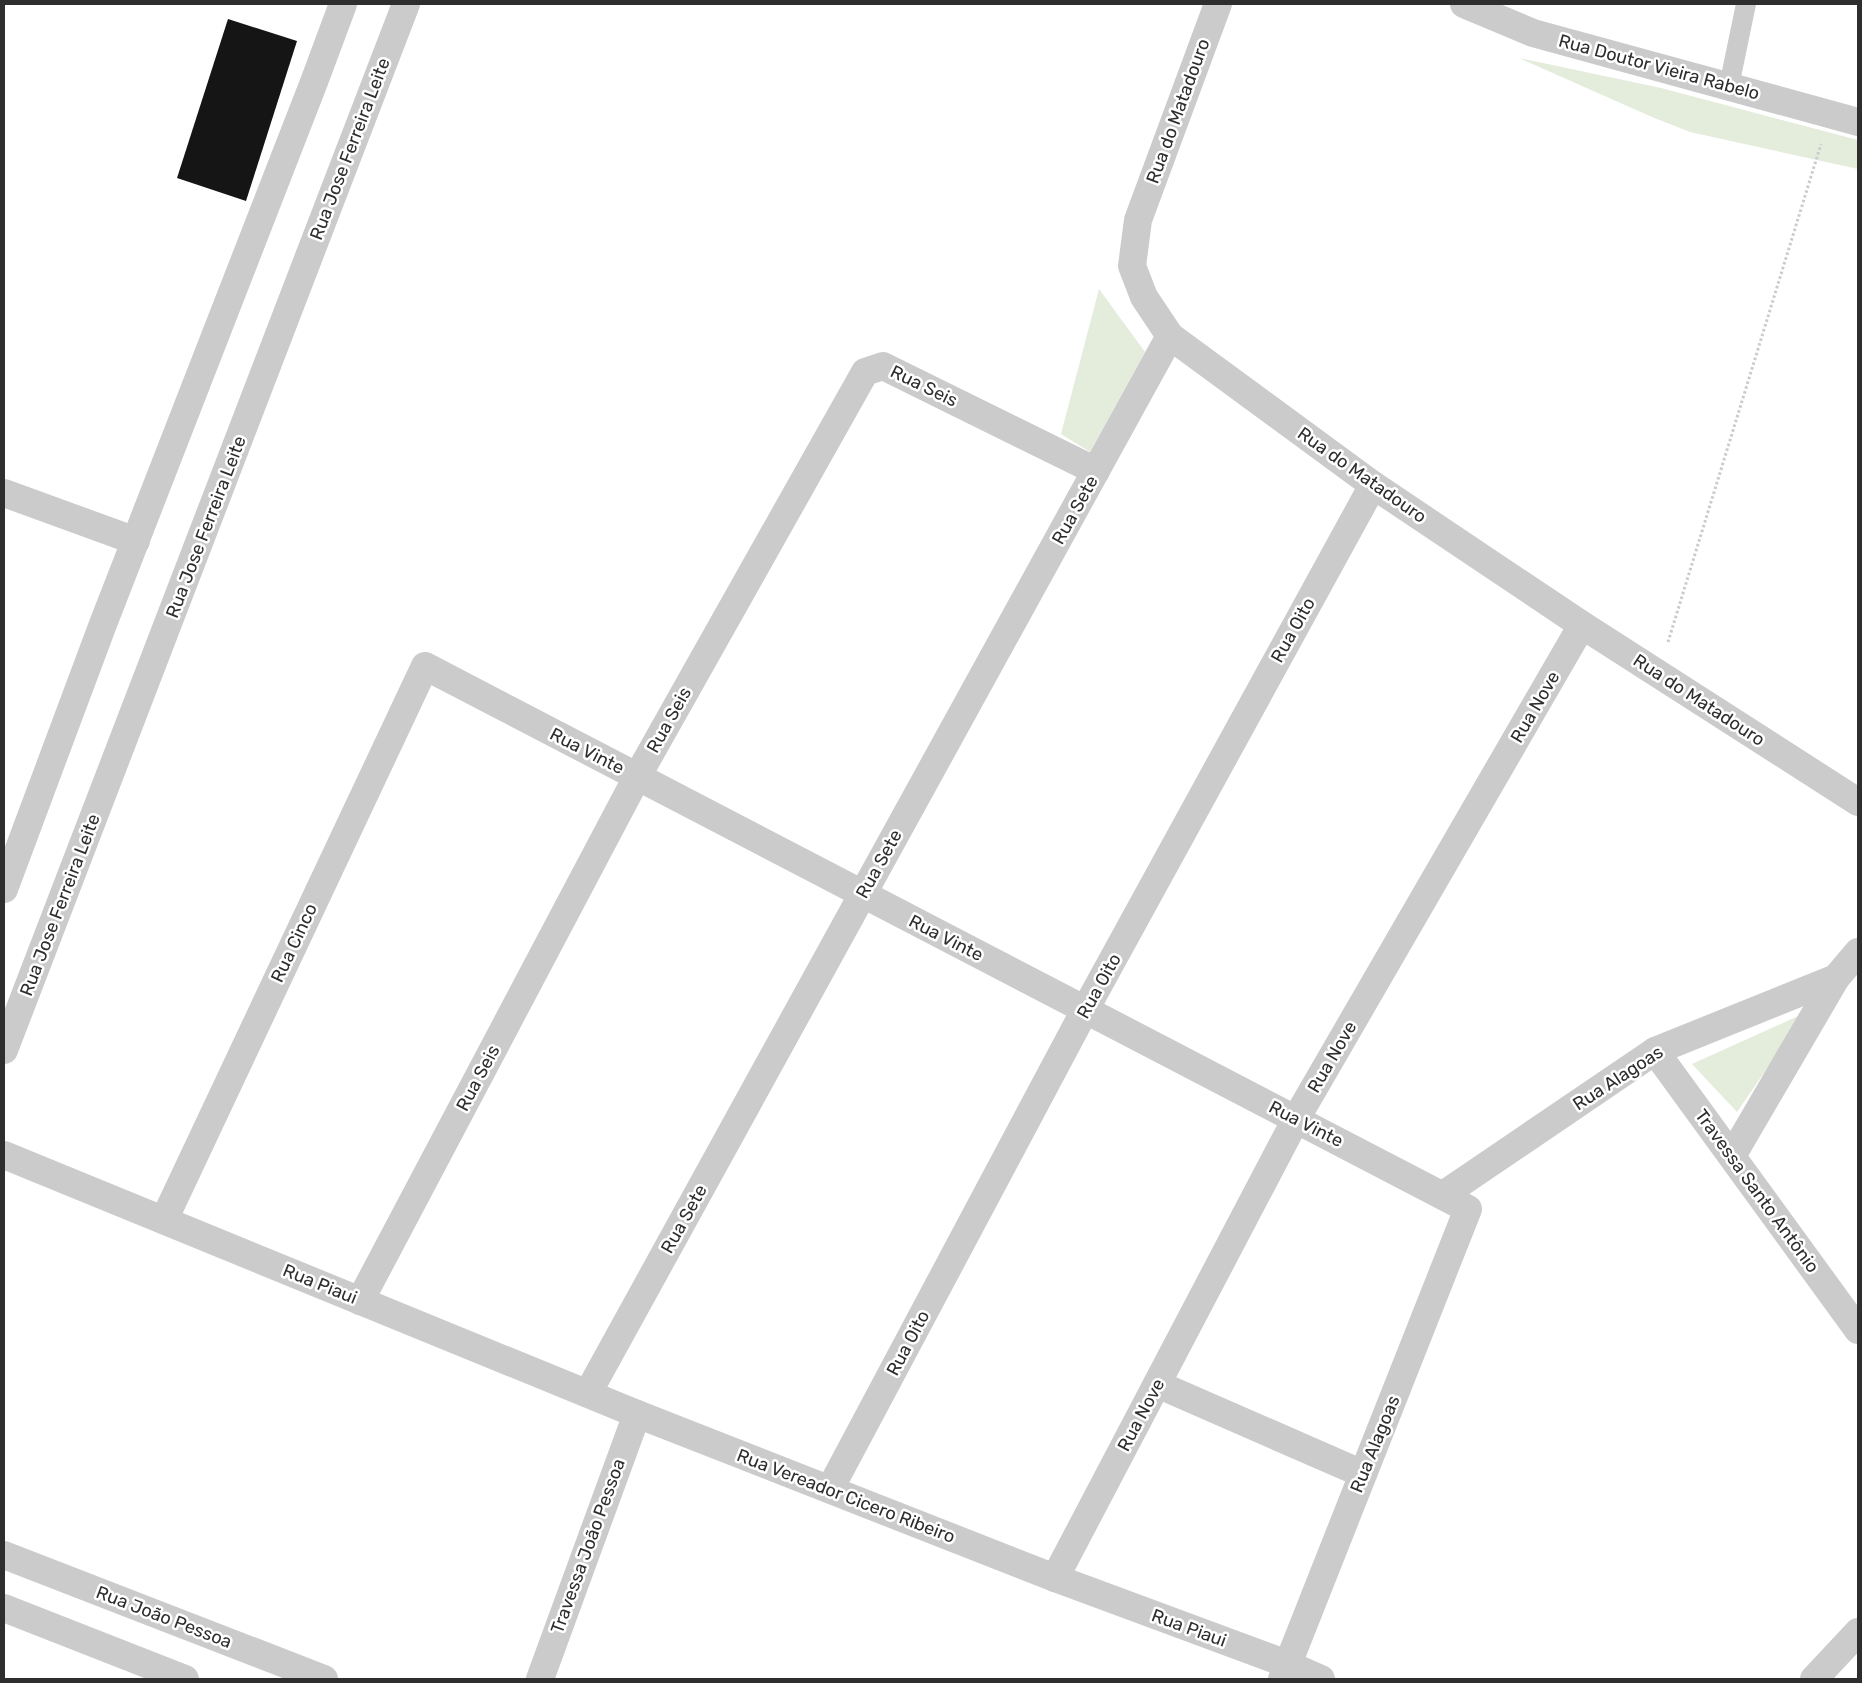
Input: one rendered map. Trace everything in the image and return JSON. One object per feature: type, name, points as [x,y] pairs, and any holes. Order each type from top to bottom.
[{"type":"street","points":[[4,889],[136,541],[311,92],[343,4]]},
{"type":"street","name":"Rua Jose Ferreira Leite","points":[[4,1050],[406,4]]},
{"type":"street","name":"Rua do Matadouro","points":[[1218,4],[1138,220],[1132,266],[1144,297],[1170,336],[1373,485],[1582,625],[1858,802]]},
{"type":"street","name":"Rua Doutor Vieira Rabelo","points":[[1464,4],[1533,33],[1858,122]]},
{"type":"street","name":"Rua Sete","points":[[588,1393],[1170,336]]},
{"type":"street","name":"Rua Seis","points":[[360,1301],[637,777],[865,372],[883,366],[1096,471]]},
{"type":"street","name":"Rua Oito","points":[[830,1490],[1085,1010],[1373,485]]},
{"type":"street","points":[[4,493],[136,541]]},
{"type":"street","name":"Rua Nove","points":[[1056,1578],[1296,1119],[1582,625]]},
{"type":"street","name":"Rua Vinte","points":[[425,666],[1468,1209]]},
{"type":"street","name":"Rua Cinco","points":[[164,1220],[425,666]]},
{"type":"street","name":"Rua Alagoas","points":[[1732,1156],[1836,978],[1858,952]]},
{"type":"street","name":"Rua Alagoas","points":[[1443,1196],[1655,1051],[1836,978]]},
{"type":"street","name":"Travessa Santo Antônio","points":[[1655,1051],[1858,1330]]},
{"type":"street","name":"Rua Piaui","points":[[4,1155],[637,1414]]},
{"type":"street","name":"Rua Alagoas","points":[[1284,1672],[1468,1209]]},
{"type":"street","points":[[1158,1384],[1363,1474]]},
{"type":"street","name":"Rua Vereador Cicero Ribeiro","points":[[637,1414],[1056,1578]]},
{"type":"street","name":"Travessa João Pessoa","points":[[540,1679],[637,1414]]},
{"type":"street","name":"Rua João Pessoa","points":[[4,1555],[324,1679]]},
{"type":"street","name":"Rua Piaui","points":[[1056,1578],[1284,1672],[1321,1679]]},
{"type":"street","points":[[4,1608],[185,1679]]},
{"type":"street","points":[[1814,1679],[1858,1632]]},
{"type":"lane","points":[[1729,86],[1746,4]]},
{"type":"path","points":[[1658,674],[1816,161]]},
{"type":"green space","points":[[1519,58],[1661,88],[1858,140],[1858,169],[1690,132]]},
{"type":"green space","points":[[1099,289],[1145,352],[1090,452],[1061,434]]},
{"type":"green space","points":[[1805,1013],[1737,1112],[1692,1064]]},
{"type":"building","points":[[228,19],[297,41],[246,201],[177,178]]}]
